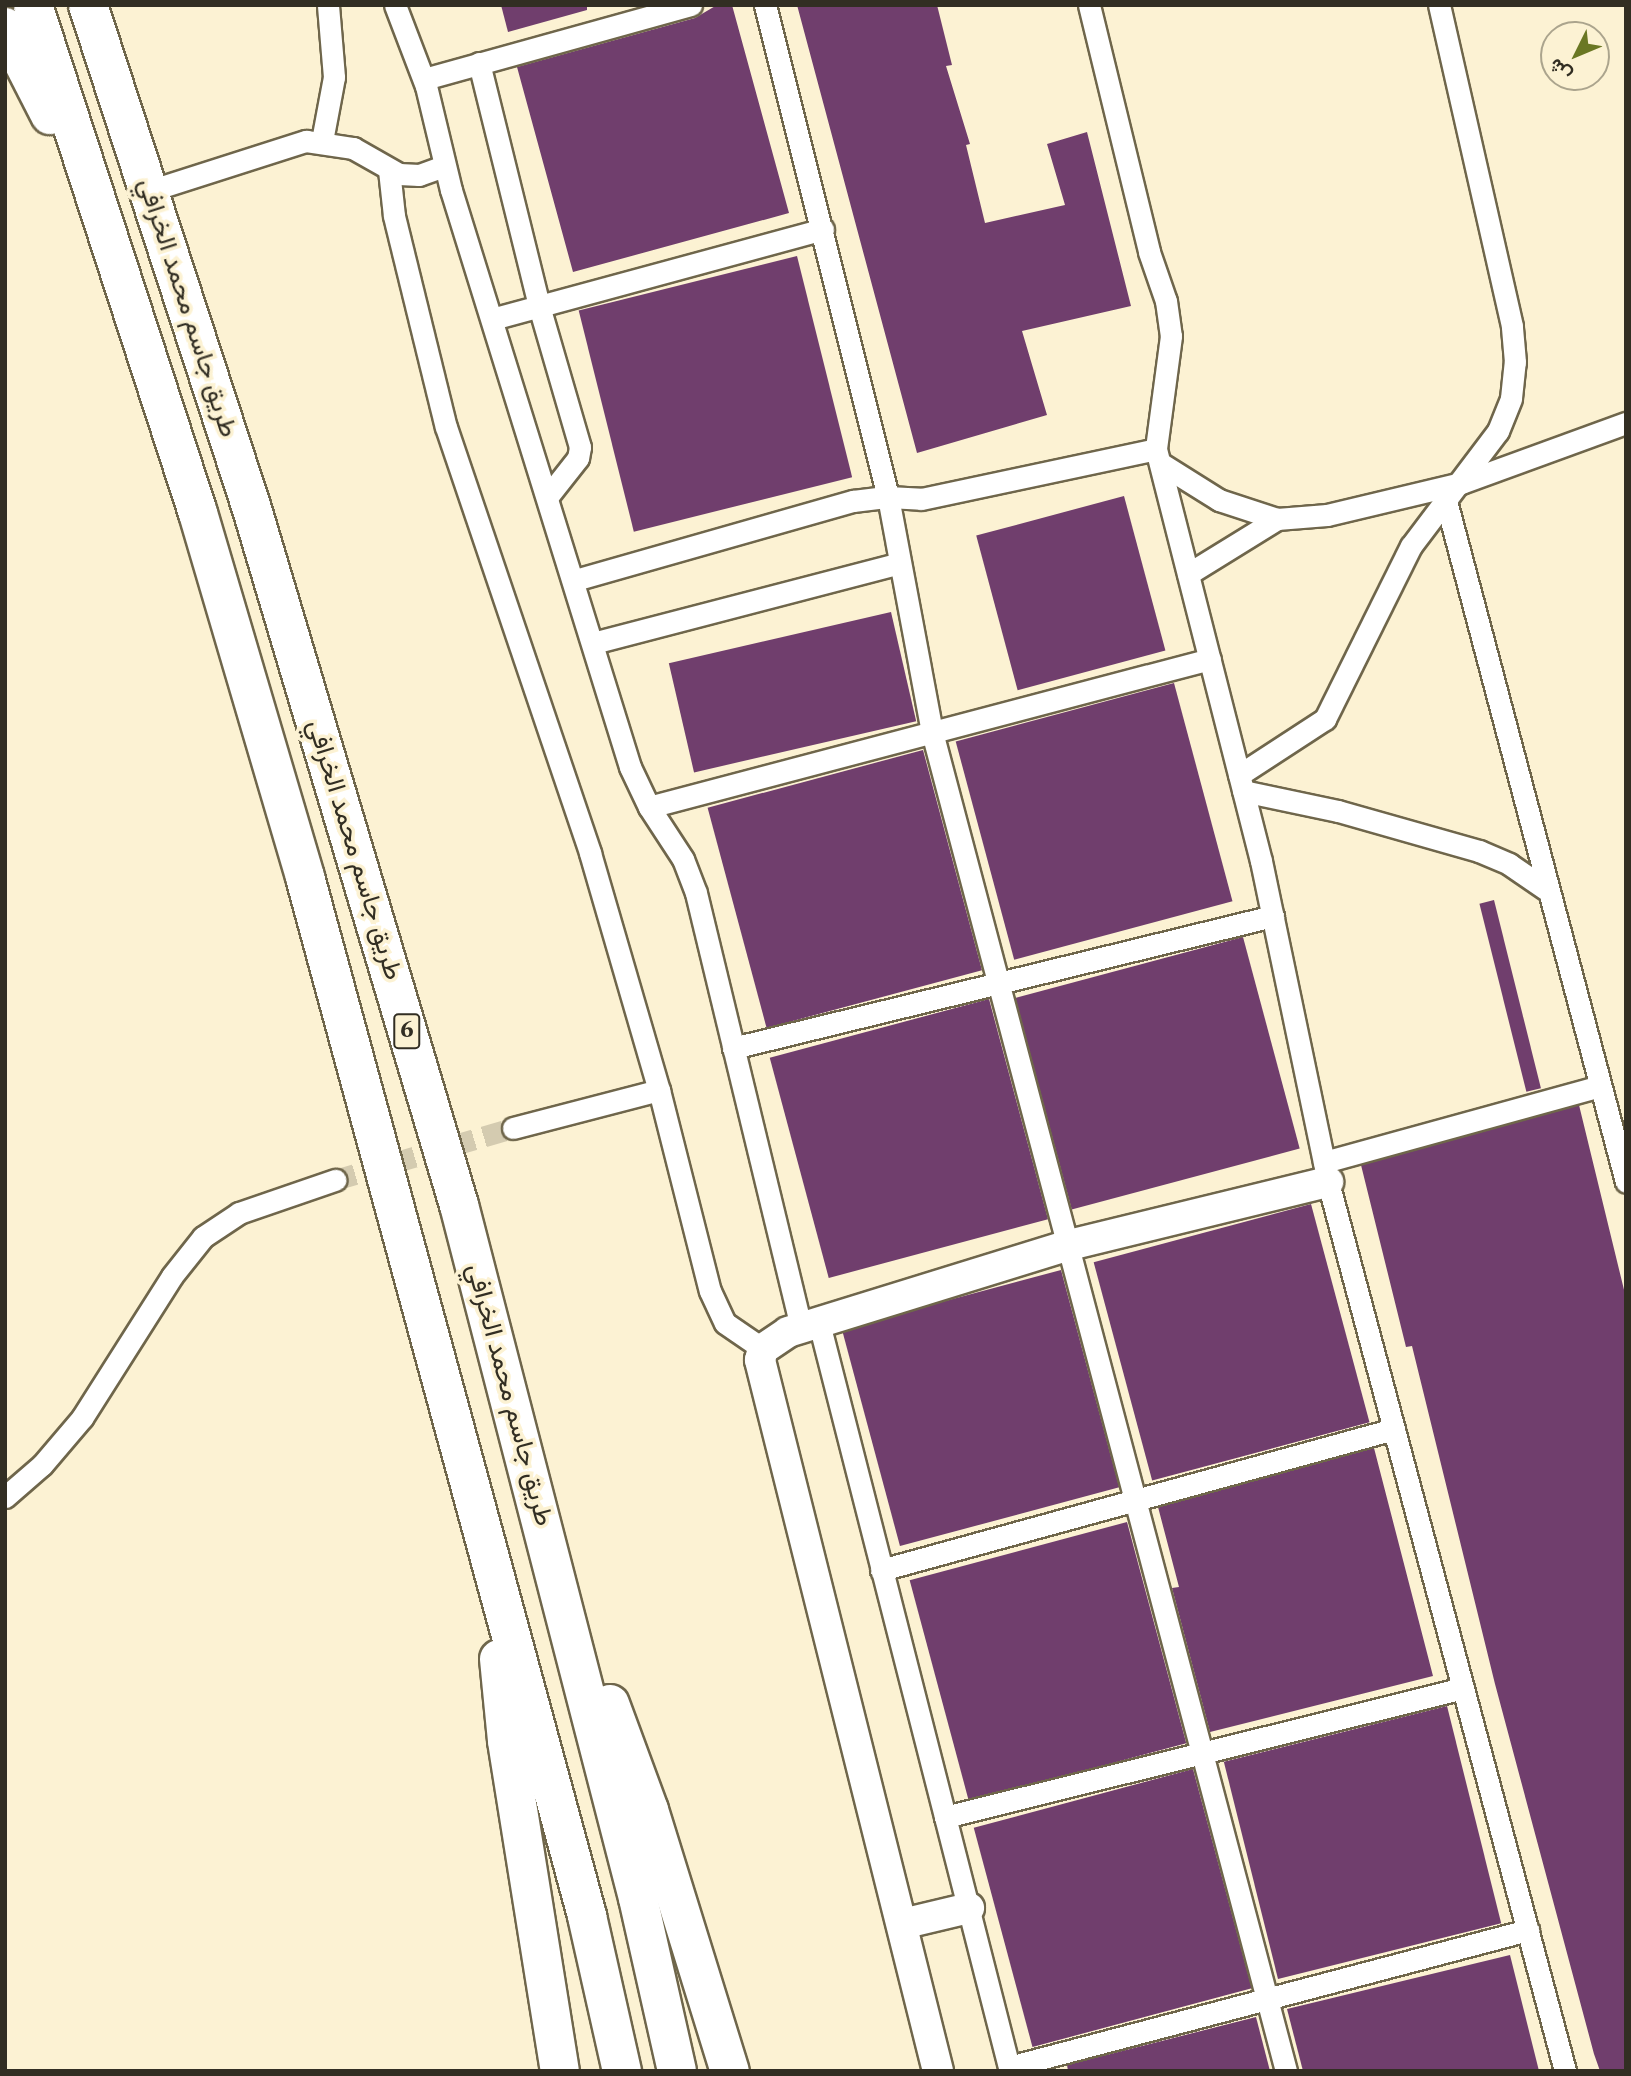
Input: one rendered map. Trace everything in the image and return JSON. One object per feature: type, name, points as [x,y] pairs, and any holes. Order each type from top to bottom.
[{"type":"highway","name":"طريق جاسم محمد الخرافي","points":[[33,5],[198,513],[301,864],[587,1916],[622,2071]]},
{"type":"highway","name":"طريق جاسم محمد الخرافي","points":[[88,5],[252,509],[455,1192],[560,1592],[677,2071]]},
{"type":"highway","points":[[5,27],[95,195]]},
{"type":"highway","points":[[489,1552],[507,1741],[560,2071]]},
{"type":"highway","points":[[560,1592],[634,1765],[730,2071]]},
{"type":"street","points":[[322,141],[334,77],[328,5]]},
{"type":"street","points":[[396,5],[424,79],[444,166],[575,580],[630,767],[649,807],[674,843],[693,884],[733,1048],[881,1570],[1010,2069],[1267,1996],[1528,1930]]},
{"type":"street","points":[[424,79],[691,5]]},
{"type":"street","points":[[765,5],[888,496],[932,732],[1065,1246],[1286,2071]]},
{"type":"street","points":[[1089,5],[1149,252],[1166,301],[1171,336],[1158,456],[1273,916],[1326,1172],[1565,2071]]},
{"type":"street","points":[[1241,783],[1325,719],[1412,546],[1498,431],[1511,398],[1516,362],[1511,326],[1439,5]]},
{"type":"street","points":[[479,63],[539,306],[580,447],[578,458],[548,496]]},
{"type":"street","points":[[149,191],[290,143],[322,141],[353,148],[389,170],[409,175],[444,166]]},
{"type":"street","points":[[389,170],[394,216],[446,427],[553,735],[659,1090],[714,1302],[733,1331],[763,1349]]},
{"type":"street","points":[[492,319],[823,229]]},
{"type":"street","points":[[575,580],[853,501],[888,496],[921,499],[1158,456],[1219,500],[1278,519],[1327,516],[1461,483],[1626,423]]},
{"type":"street","points":[[1446,500],[1626,1182]]},
{"type":"street","points":[[1188,574],[1278,519]]},
{"type":"street","points":[[593,643],[900,563]]},
{"type":"street","points":[[649,807],[1210,659]]},
{"type":"street","points":[[1241,783],[1479,851],[1509,864],[1547,890]]},
{"type":"street","points":[[733,1048],[1273,916]]},
{"type":"street","points":[[938,2071],[760,1360],[763,1349],[768,1342],[810,1326],[1065,1246],[1326,1172],[1600,1086]]},
{"type":"street","points":[[513,1128],[659,1090]]},
{"type":"street","points":[[5,1497],[42,1465],[82,1418],[172,1276],[203,1237],[239,1213],[335,1180]]},
{"type":"street","points":[[881,1570],[1136,1503],[1394,1429]]},
{"type":"street","points":[[945,1817],[1202,1756],[1463,1688]]},
{"type":"street","points":[[902,1924],[969,1909]]},
{"type":"building","points":[[501,5],[587,5],[587,10],[508,32]]},
{"type":"building","points":[[717,5],[732,5],[789,213],[573,272],[517,67],[695,18]]},
{"type":"building","points":[[797,5],[937,5],[952,65],[946,66],[970,144],[966,145],[985,223],[1065,205],[1047,144],[1087,132],[1131,306],[1022,331],[1047,415],[917,453]]},
{"type":"building","points":[[797,256],[852,477],[634,532],[579,310]]},
{"type":"building","points":[[1124,496],[1165,651],[1018,690],[976,536]]},
{"type":"building","points":[[891,612],[916,721],[694,772],[669,663]]},
{"type":"building","points":[[1174,683],[1232,901],[1014,960],[956,741]]},
{"type":"building","points":[[923,750],[982,970],[767,1028],[708,808]]},
{"type":"building","points":[[1494,900],[1541,1088],[1526,1092],[1479,904]]},
{"type":"building","points":[[1243,937],[1300,1149],[1072,1210],[1015,998]]},
{"type":"building","points":[[989,999],[1048,1219],[829,1278],[770,1058]]},
{"type":"building","points":[[1579,1105],[1626,1298],[1626,2071],[1600,2071],[1594,2054],[1495,1684],[1412,1346],[1406,1347],[1361,1165]]},
{"type":"building","points":[[1311,1204],[1369,1422],[1152,1481],[1094,1262]]},
{"type":"building","points":[[1061,1270],[1119,1487],[900,1546],[842,1329]]},
{"type":"building","points":[[1374,1448],[1433,1676],[1210,1732],[1172,1588],[1179,1587],[1158,1507]]},
{"type":"building","points":[[1127,1522],[1186,1743],[969,1801],[910,1580]]},
{"type":"building","points":[[1447,1706],[1501,1923],[1278,1979],[1224,1762]]},
{"type":"building","points":[[1193,1769],[1252,1988],[1032,2047],[974,1828]]},
{"type":"building","points":[[1510,1955],[1539,2071],[1303,2071],[1287,2009]]},
{"type":"building","points":[[1256,2017],[1270,2071],[1068,2071],[1067,2065]]},
{"type":"tunnel","points":[[335,1180],[513,1128]]}]
